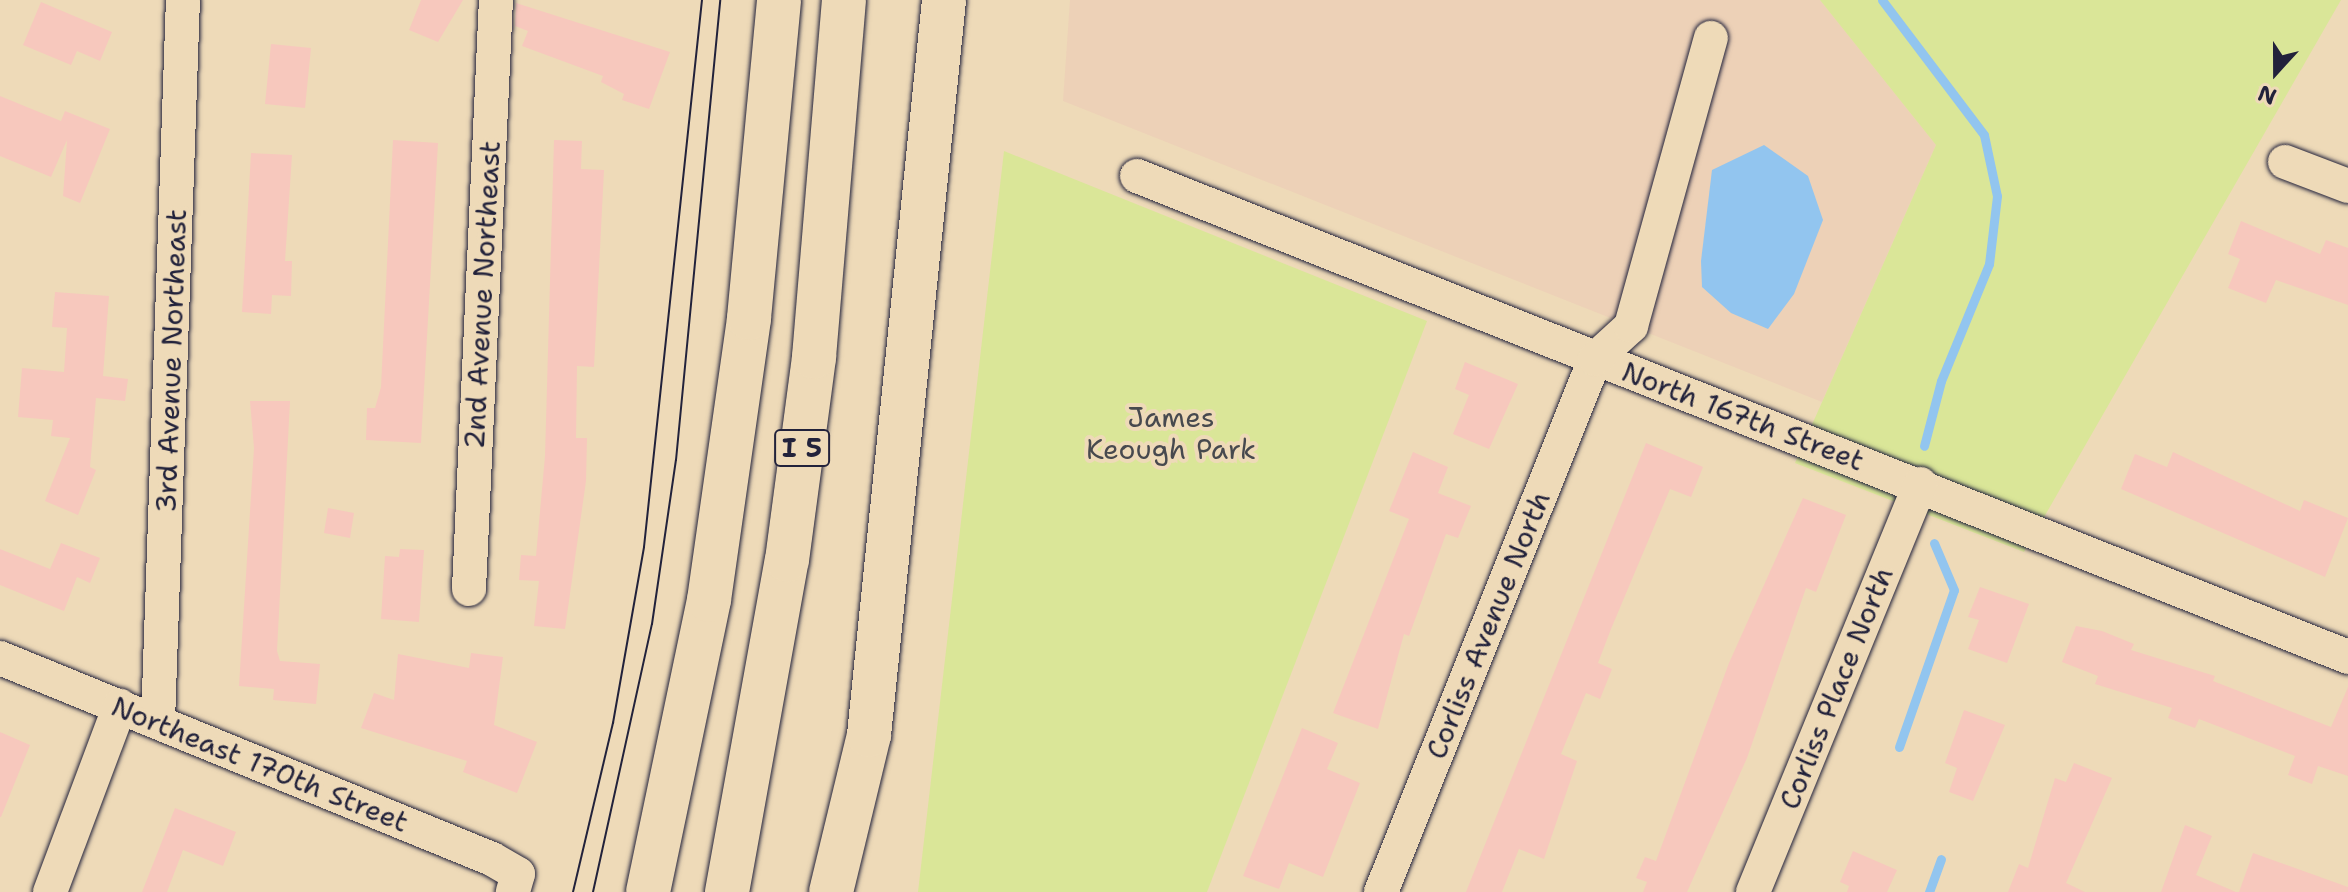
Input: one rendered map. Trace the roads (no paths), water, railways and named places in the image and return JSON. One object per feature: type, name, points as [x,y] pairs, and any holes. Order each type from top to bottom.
[{"type":"highway","points":[[648,892],[709,600],[749,318],[779,0]]},
{"type":"highway","name":"I 5","points":[[727,892],[795,497],[844,0]]},
{"type":"highway","points":[[831,892],[869,735],[944,0]]},
{"type":"street","name":"3rd Avenue Northeast","points":[[158,722],[183,0]]},
{"type":"street","name":"2nd Avenue Northeast","points":[[469,589],[496,0]]},
{"type":"street","points":[[1595,359],[1631,326],[1711,38]]},
{"type":"street","points":[[2285,162],[2348,186]]},
{"type":"street","name":"North 167th Street","points":[[1137,176],[1595,359],[1920,484],[2348,657]]},
{"type":"street","name":"Corliss Avenue North","points":[[1381,892],[1595,359]]},
{"type":"street","name":"Corliss Place North","points":[[1753,892],[1920,484]]},
{"type":"street","name":"Northeast 170th Street","points":[[0,658],[158,722],[516,883]]},
{"type":"street","points":[[50,892],[120,706]]},
{"type":"water","points":[[1764,145],[1808,176],[1823,220],[1794,294],[1768,329],[1731,313],[1702,287],[1701,261],[1712,170]]},
{"type":"waterway","points":[[1882,0],[1984,135],[1997,196],[1989,264],[1941,381],[1924,446]]},
{"type":"waterway","points":[[1899,747],[1954,590],[1934,543]]},
{"type":"waterway","points":[[1929,892],[1941,859]]},
{"type":"tram line","points":[[573,892],[613,723],[644,547],[702,0]]},
{"type":"tram line","points":[[593,892],[652,624],[676,460],[720,0]]},
{"type":"park label","name":"James Keough Park","points":[[1171,433]]}]
